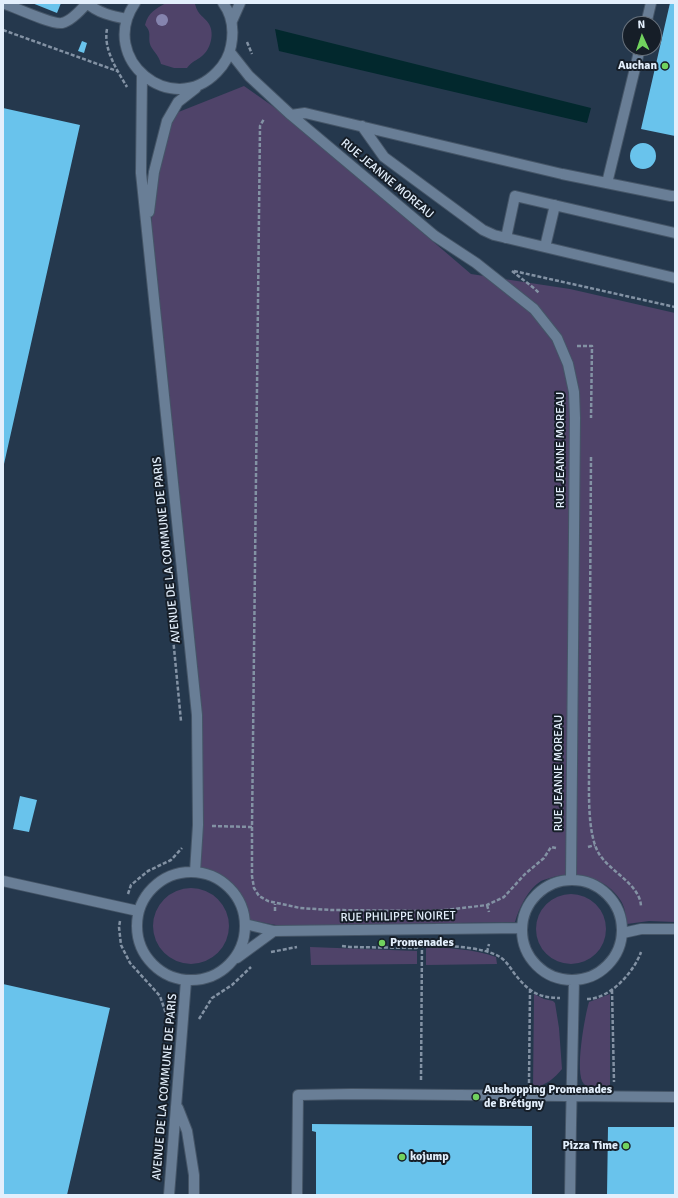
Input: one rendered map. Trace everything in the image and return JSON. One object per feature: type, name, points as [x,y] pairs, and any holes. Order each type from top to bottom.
[{"type":"street","points":[[3,3],[54,22],[63,23],[80,12],[87,3],[95,10],[111,16],[127,19]]},
{"type":"street","points":[[135,3],[129,12],[125,28],[125,45],[131,61],[142,74],[155,83],[169,88],[184,88],[199,85]]},
{"type":"street","points":[[223,3],[232,21],[233,37],[230,52]]},
{"type":"street","points":[[232,21],[240,3]]},
{"type":"street","points":[[648,16],[651,3]]},
{"type":"street","name":"AVENUE DE LA COMMUNE DE PARIS","points":[[147,226],[154,172],[167,121],[178,102],[199,85],[212,77],[223,66],[230,52]]},
{"type":"street","name":"RUE JEANNE MOREAU","points":[[230,52],[249,76],[291,115],[435,236],[476,263],[534,309],[557,338],[568,364],[574,392],[575,418],[571,880]]},
{"type":"street","points":[[607,184],[638,56]]},
{"type":"street","name":"AVENUE DE LA COMMUNE DE PARIS","points":[[142,74],[140,173],[147,226],[197,715],[198,825],[195,872]]},
{"type":"street","points":[[291,115],[305,113],[607,184],[675,196]]},
{"type":"street","points":[[362,126],[384,157],[483,230],[494,235],[545,248],[675,278]]},
{"type":"street","points":[[506,238],[516,196],[675,233]]},
{"type":"street","points":[[545,248],[555,205]]},
{"type":"street","points":[[233,960],[240,949],[244,937],[245,924],[242,908],[235,894],[224,883],[210,875],[195,872],[176,873],[160,881],[146,894],[138,911],[136,927],[138,943],[146,957],[156,969],[170,977],[186,980],[204,979],[220,972],[233,960],[274,931]]},
{"type":"street","points":[[3,880],[138,911]]},
{"type":"street","points":[[571,880],[588,882],[602,890],[614,901],[621,916],[623,933],[620,947],[613,960],[602,971],[589,978],[574,980],[558,978],[543,971],[531,959],[524,944],[522,928],[525,913],[532,900],[543,889],[556,882],[571,880]]},
{"type":"street","name":"RUE PHILIPPE NOIRET","points":[[245,924],[274,931],[522,928]]},
{"type":"street","points":[[623,933],[641,928],[675,929]]},
{"type":"street","name":"AVENUE DE LA COMMUNE DE PARIS","points":[[169,1195],[186,980]]},
{"type":"street","points":[[570,1195],[574,980]]},
{"type":"street","points":[[297,1195],[298,1095],[352,1094],[675,1098]]},
{"type":"street","points":[[177,1106],[187,1131],[194,1175],[194,1195]]},
{"type":"path","points":[[111,16],[106,37],[110,54],[117,71],[130,93]]},
{"type":"path","points":[[3,30],[117,71]]},
{"type":"path","points":[[247,36],[247,43],[254,59]]},
{"type":"path","points":[[264,119],[260,126],[252,827],[252,876],[254,888],[259,896],[268,901],[275,904],[300,908],[446,910],[487,905],[504,897],[525,874],[544,858],[551,847],[556,848]]},
{"type":"path","points":[[507,270],[675,307]]},
{"type":"path","points":[[171,625],[182,728]]},
{"type":"path","points":[[208,826],[252,827]]},
{"type":"path","points":[[167,1024],[168,1017],[160,996],[130,962],[121,945],[119,927],[122,908],[131,885],[148,871],[171,860],[182,848],[183,843]]},
{"type":"path","points":[[588,847],[595,845]]},
{"type":"path","points":[[275,904],[275,911]]},
{"type":"path","points":[[487,905],[489,912]]},
{"type":"path","points":[[421,1095],[422,937]]},
{"type":"path","points":[[487,952],[489,944]]},
{"type":"path","points":[[337,945],[350,948],[416,948],[423,945],[452,946],[487,952],[506,962],[517,977],[540,996],[548,998],[574,999],[592,999],[612,990],[638,962],[641,952]]},
{"type":"path","points":[[266,954],[300,946]]},
{"type":"path","points":[[195,1024],[212,998],[244,976],[253,966]]},
{"type":"path","points":[[529,1088],[530,989]]},
{"type":"path","points":[[612,990],[614,1088]]},
{"type":"shaded area","points":[[166,3],[195,4],[201,16],[207,21],[211,28],[212,37],[207,50],[187,68],[174,68],[161,64],[150,44],[149,32],[145,25],[146,21],[152,12]]},
{"type":"shaded area","points":[[275,29],[591,108],[587,123],[279,51]]},
{"type":"shaded area","points":[[244,86],[281,112],[471,274],[570,289],[675,313],[675,922],[649,921],[627,924],[621,901],[607,886],[599,881],[579,875],[570,875],[550,878],[536,884],[525,899],[515,922],[281,926],[250,920],[241,895],[225,879],[199,868],[202,715],[151,226],[157,174],[169,130],[176,113]]},
{"type":"shaded area","points":[[191,888],[205,891],[218,899],[226,912],[229,926],[226,940],[218,953],[205,961],[191,964],[177,961],[164,953],[156,940],[153,926],[156,912],[164,899],[177,891]]},
{"type":"shaded area","points":[[571,894],[584,897],[596,904],[603,916],[606,929],[603,942],[596,954],[584,961],[571,964],[558,961],[546,954],[539,942],[536,929],[539,916],[546,904],[558,897]]},
{"type":"shaded area","points":[[310,947],[417,951],[417,964],[311,965]]},
{"type":"shaded area","points":[[426,947],[452,948],[488,954],[496,957],[497,964],[426,965]]},
{"type":"shaded area","points":[[534,994],[555,1003],[559,1028],[562,1069],[549,1081],[533,1088]]},
{"type":"shaded area","points":[[610,994],[610,1088],[593,1089],[584,1084],[581,1078],[580,1057],[585,1019],[589,1002]]},
{"type":"building","points":[[32,3],[61,3],[57,13]]},
{"type":"building","name":"Auchan","points":[[670,3],[675,3],[675,136],[641,129],[658,56],[662,56],[662,38]]},
{"type":"building","points":[[82,41],[87,43],[84,53],[78,51]]},
{"type":"building","points":[[3,108],[80,125],[4,464],[3,464]]},
{"type":"building","points":[[643,143],[652,147],[656,156],[652,165],[643,169],[634,165],[630,156],[634,147]]},
{"type":"building","points":[[20,796],[37,800],[29,832],[13,829]]},
{"type":"building","points":[[3,984],[110,1008],[67,1195],[3,1195]]},
{"type":"building","points":[[312,1124],[532,1126],[532,1195],[316,1195],[316,1132],[312,1131]]},
{"type":"building","points":[[608,1127],[675,1127],[675,1195],[607,1195]]},
{"type":"place","name":"Auchan","points":[[665,66]]},
{"type":"place","name":"Promenades","points":[[382,943]]},
{"type":"place","name":"Aushopping Promenades de Brétigny","points":[[476,1097]]},
{"type":"place","name":"Pizza Time","points":[[626,1146]]},
{"type":"place","name":"kojump","points":[[402,1157]]}]
